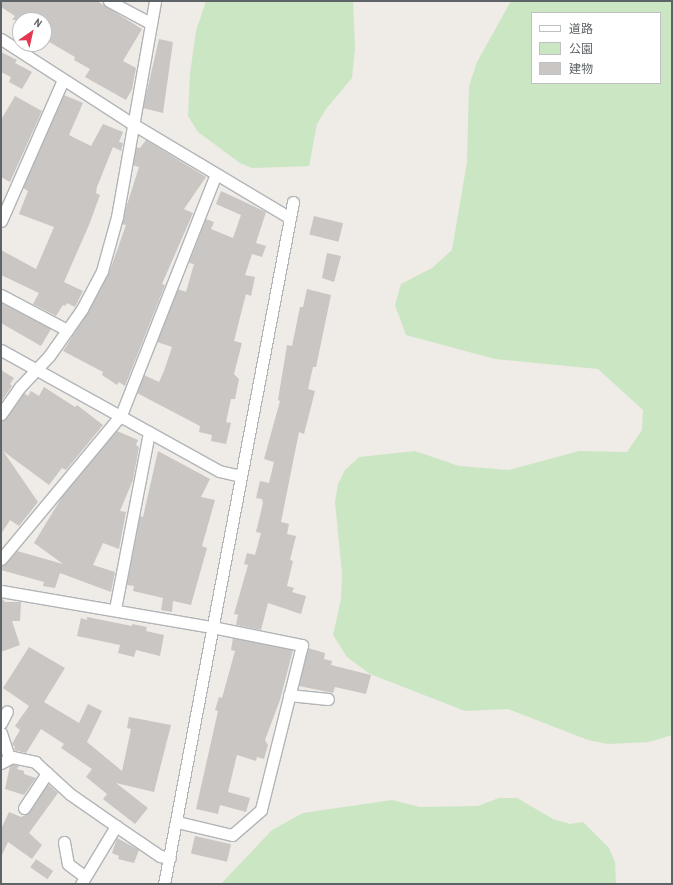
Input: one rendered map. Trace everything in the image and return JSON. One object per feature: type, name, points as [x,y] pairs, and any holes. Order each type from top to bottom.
[{"type":"street","points":[[109,1],[150,23]]},
{"type":"street","points":[[1,414],[67,330],[102,271],[118,217],[150,23],[155,1]]},
{"type":"street","points":[[1,39],[133,124],[290,218]]},
{"type":"street","points":[[1,222],[63,80]]},
{"type":"street","points":[[1,559],[122,415],[216,174]]},
{"type":"street","points":[[164,884],[177,822],[240,476],[293,202]]},
{"type":"street","points":[[1,295],[67,330]]},
{"type":"street","points":[[1,350],[122,415],[219,472],[240,476]]},
{"type":"street","points":[[115,610],[149,432]]},
{"type":"street","points":[[1,591],[212,627],[302,645],[261,810],[232,835],[177,822]]},
{"type":"street","points":[[290,695],[328,699]]},
{"type":"street","points":[[1,724],[7,711]]},
{"type":"street","points":[[1,733],[5,760],[35,762],[47,774],[116,826],[160,856],[170,858]]},
{"type":"street","points":[[24,808],[47,774]]},
{"type":"street","points":[[64,842],[68,864],[83,880],[116,826]]},
{"type":"green space","points":[[206,1],[353,1],[355,48],[352,78],[326,109],[317,124],[309,166],[252,168],[240,163],[198,132],[188,116],[190,74],[196,31]]},
{"type":"green space","points":[[511,1],[672,1],[672,735],[649,742],[608,744],[588,740],[508,709],[465,711],[370,674],[347,657],[333,635],[341,599],[342,573],[335,502],[338,484],[345,470],[359,457],[415,451],[459,466],[509,470],[579,451],[627,452],[642,430],[643,410],[598,369],[495,359],[406,335],[395,305],[401,284],[432,268],[452,250],[467,162],[469,86],[477,62]]},
{"type":"green space","points":[[499,798],[517,798],[553,819],[570,824],[583,822],[609,848],[615,862],[616,884],[221,884],[272,830],[303,813],[392,800],[420,807],[478,806]]},
{"type":"building","points":[[1,1],[97,1],[142,29],[123,61],[136,68],[132,89],[126,100],[85,77],[90,69],[74,60],[75,57],[52,44],[52,12],[12,12],[12,14],[1,7]]},
{"type":"building","points":[[159,39],[173,42],[163,113],[143,108]]},
{"type":"building","points":[[1,52],[17,60],[15,63],[32,72],[22,89],[9,82],[11,77],[1,72]]},
{"type":"building","points":[[64,95],[83,103],[69,135],[91,146],[103,124],[123,132],[119,142],[123,143],[121,151],[113,147],[97,187],[96,193],[100,195],[89,225],[64,282],[83,291],[75,307],[67,303],[65,306],[63,305],[56,316],[33,304],[39,293],[1,275],[1,250],[36,269],[54,227],[19,214],[28,191],[23,188]]},
{"type":"building","points":[[15,96],[42,111],[10,182],[1,177],[1,120]]},
{"type":"building","points":[[146,140],[206,177],[184,209],[193,213],[162,284],[165,285],[125,386],[119,382],[117,385],[102,375],[103,372],[63,351],[88,312],[109,273],[126,225],[122,224],[139,167],[133,165],[136,147],[140,148]]},
{"type":"building","points":[[221,191],[266,212],[256,243],[266,246],[262,257],[252,254],[245,275],[255,277],[251,296],[246,294],[234,341],[242,343],[234,374],[239,379],[235,399],[231,399],[226,422],[231,423],[226,444],[211,441],[212,435],[199,432],[200,426],[137,393],[144,375],[159,382],[164,371],[172,347],[157,342],[178,289],[186,292],[194,264],[189,263],[206,219],[214,222],[211,229],[233,238],[241,215],[216,204]]},
{"type":"building","points":[[314,216],[343,223],[339,242],[309,234]]},
{"type":"building","points":[[327,253],[341,256],[334,282],[322,278]]},
{"type":"building","points":[[307,289],[331,295],[316,367],[313,367],[308,389],[315,391],[304,434],[299,432],[281,522],[289,524],[287,534],[296,536],[290,560],[293,561],[287,586],[294,588],[292,592],[306,596],[301,614],[268,603],[261,630],[236,625],[238,615],[234,614],[248,565],[244,564],[247,553],[255,555],[261,533],[256,532],[263,503],[262,499],[256,498],[260,481],[269,483],[274,462],[264,459],[280,401],[278,400],[287,345],[292,346],[300,307],[303,307]]},
{"type":"building","points":[[1,303],[51,329],[41,346],[1,323]]},
{"type":"building","points":[[1,370],[14,378],[10,384],[12,386],[1,402]]},
{"type":"building","points":[[44,387],[75,407],[77,405],[103,425],[66,470],[62,468],[49,485],[3,451],[38,502],[19,526],[10,520],[1,534],[1,421],[7,418],[24,393],[28,396],[31,391],[39,396]]},
{"type":"building","points":[[117,431],[138,440],[136,445],[139,447],[133,480],[120,511],[126,512],[119,549],[103,543],[93,565],[115,572],[111,592],[60,573],[55,588],[43,586],[44,582],[1,570],[1,566],[17,551],[63,564],[34,543],[62,497]]},
{"type":"building","points":[[158,451],[210,479],[201,497],[215,500],[202,546],[207,548],[191,605],[173,601],[172,612],[161,610],[163,598],[133,591],[134,586],[127,585],[140,516],[143,517]]},
{"type":"building","points":[[1,598],[5,602],[21,602],[20,621],[12,621],[20,645],[1,652]]},
{"type":"building","points":[[87,617],[132,626],[132,624],[147,627],[146,631],[164,635],[160,656],[136,650],[134,657],[118,653],[120,645],[77,636],[81,618],[87,620]]},
{"type":"building","points":[[233,638],[293,650],[280,700],[265,740],[268,745],[264,759],[257,757],[256,761],[237,755],[228,792],[250,798],[246,812],[220,805],[218,814],[196,809],[218,711],[215,710],[219,697],[222,698],[235,651],[231,650]]},
{"type":"building","points":[[29,647],[65,668],[44,702],[79,723],[88,704],[102,711],[87,742],[122,771],[131,729],[127,728],[129,717],[171,725],[154,792],[116,783],[148,808],[135,824],[103,799],[107,794],[86,777],[92,769],[61,748],[64,744],[41,729],[26,753],[14,750],[15,747],[12,744],[20,730],[15,726],[29,706],[3,688]]},
{"type":"building","points":[[308,648],[325,653],[324,659],[332,661],[331,665],[371,675],[366,694],[335,687],[333,693],[299,686]]},
{"type":"building","points":[[13,764],[19,766],[17,769],[24,771],[24,774],[36,778],[24,795],[5,789],[10,766]]},
{"type":"building","points":[[48,784],[58,793],[29,833],[42,845],[32,859],[8,842],[1,857],[1,829],[9,812],[21,817],[27,814]]},
{"type":"building","points":[[195,836],[231,844],[227,862],[191,854]]},
{"type":"building","points":[[117,838],[139,850],[134,863],[118,859],[119,856],[112,853]]},
{"type":"building","points":[[36,859],[53,871],[47,879],[30,867]]}]
